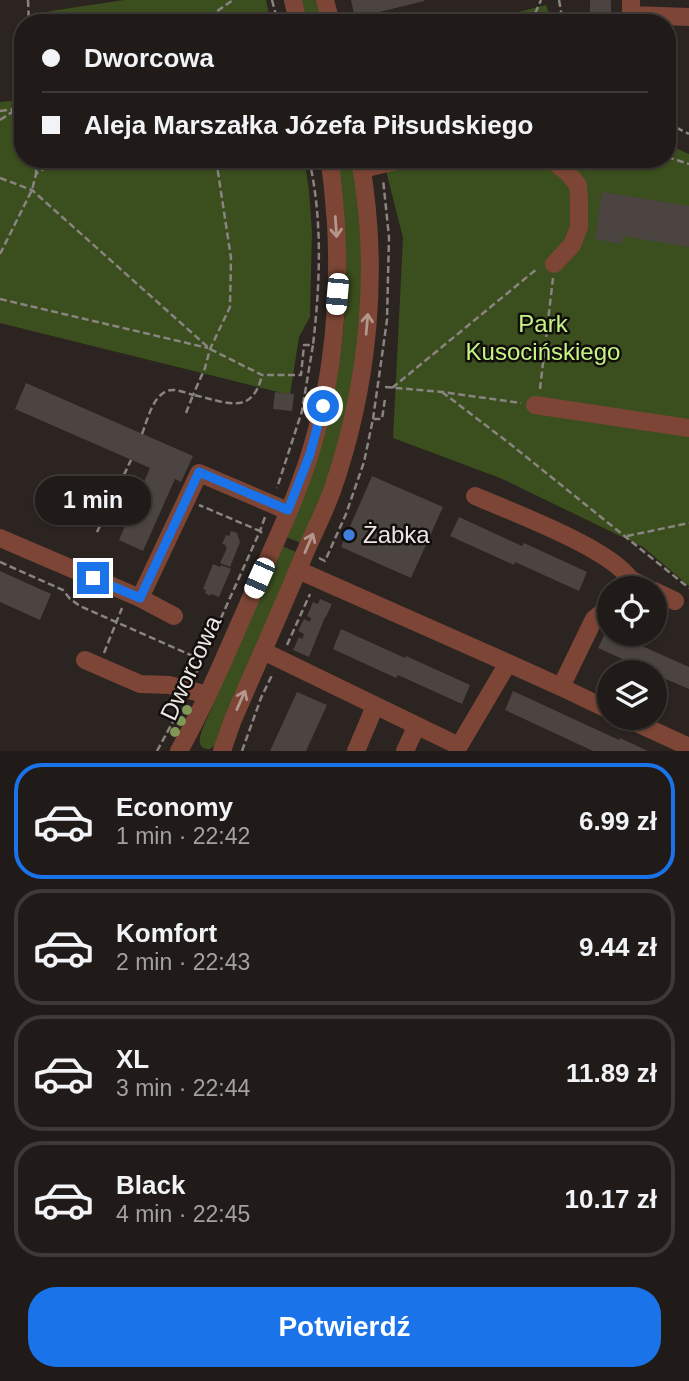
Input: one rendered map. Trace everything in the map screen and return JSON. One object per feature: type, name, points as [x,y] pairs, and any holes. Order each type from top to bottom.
[{"type":"street","name":"Dworcowa","points":[[179,751],[208,695],[288,510],[310,454],[323,406],[331,359],[337,294],[337,246],[330,168]]},
{"type":"street","points":[[221,749],[331,493],[355,408],[362,369],[370,288],[368,216],[362,168]]},
{"type":"street","points":[[554,264],[572,245],[579,227],[578,185],[562,168]]},
{"type":"street","points":[[535,405],[689,428]]},
{"type":"street","points":[[140,598],[199,472],[288,510]]},
{"type":"street","points":[[475,496],[561,533],[598,553],[624,571],[625,576]]},
{"type":"street","points":[[0,538],[140,598],[174,616]]},
{"type":"street","points":[[298,570],[597,704]]},
{"type":"street","points":[[667,597],[675,601]]},
{"type":"street","points":[[561,687],[597,617]]},
{"type":"street","points":[[263,651],[464,749],[508,663]]},
{"type":"street","points":[[92,663],[140,684],[159,683],[208,695]]},
{"type":"street","points":[[355,751],[375,706]]},
{"type":"street","points":[[194,724],[192,743],[195,751]]},
{"type":"street","points":[[405,751],[416,727]]},
{"type":"street","points":[[652,730],[689,747]]},
{"type":"path","points":[[213,14],[233,0]]},
{"type":"path","points":[[0,254],[32,190],[36,168]]},
{"type":"path","points":[[36,174],[45,168]]},
{"type":"path","points":[[186,413],[210,349],[230,307],[231,258],[217,168]]},
{"type":"path","points":[[276,490],[302,411],[319,295],[318,226],[311,168]]},
{"type":"path","points":[[0,178],[32,190],[210,349]]},
{"type":"path","points":[[385,387],[391,388],[442,392],[535,405],[540,394],[554,264],[537,268],[391,388]]},
{"type":"path","points":[[0,299],[210,349],[262,375],[301,374],[304,345],[313,345]]},
{"type":"path","points":[[142,434],[153,406],[165,391],[174,390],[243,404],[255,396],[262,375]]},
{"type":"path","points":[[442,392],[689,588]]},
{"type":"path","points":[[382,419],[385,398]]},
{"type":"path","points":[[97,532],[131,460]]},
{"type":"path","points":[[157,751],[178,714],[260,531],[199,505]]},
{"type":"path","points":[[626,536],[689,523]]},
{"type":"path","points":[[0,562],[63,590],[80,606],[202,660]]},
{"type":"path","points":[[92,663],[122,608]]},
{"type":"green space","points":[[124,0],[266,0],[269,14],[41,14]]},
{"type":"green space","points":[[300,0],[316,0],[320,14],[303,14]]},
{"type":"green space","points":[[546,5],[549,14],[510,14]]},
{"type":"green space","points":[[14,101],[14,168],[305,168],[312,232],[310,317],[299,337],[290,395],[0,323],[0,102]]},
{"type":"green space","name":"Park Kusocińskiego","points":[[676,148],[689,154],[689,586],[643,547],[500,478],[393,438],[403,238],[385,168],[676,168]]},
{"type":"green space","points":[[336,168],[354,168],[362,283],[360,330],[353,380],[336,452],[301,543],[286,537],[330,408],[346,302],[345,234]]},
{"type":"green space","points":[[282,546],[296,552],[215,745],[206,749],[200,743],[202,730]]},
{"type":"building","points":[[351,0],[424,0],[371,14],[354,14]]},
{"type":"building","points":[[590,0],[611,0],[611,14],[590,14]]},
{"type":"building","points":[[602,192],[689,206],[689,247],[623,236],[622,244],[595,239]]},
{"type":"building","points":[[26,383],[193,456],[181,482],[175,479],[143,551],[119,540],[150,468],[15,409]]},
{"type":"building","points":[[275,392],[294,394],[292,411],[273,409]]},
{"type":"building","points":[[372,476],[443,507],[411,578],[341,547]]},
{"type":"building","points":[[459,517],[587,572],[579,591],[450,536]]},
{"type":"building","points":[[231,531],[237,533],[240,542],[230,567],[220,563],[227,548],[222,544]]},
{"type":"building","points":[[213,564],[231,569],[219,597],[210,596],[203,589]]},
{"type":"building","points":[[0,571],[51,594],[40,620],[0,602]]},
{"type":"building","points":[[320,599],[332,604],[309,657],[293,650],[299,637],[302,639],[304,634],[298,631],[304,619],[310,622],[311,618],[307,616],[313,602],[318,604]]},
{"type":"building","points":[[341,629],[470,685],[462,704],[333,649]]},
{"type":"building","points":[[642,646],[689,667],[689,689],[667,680],[667,660],[624,660],[598,648]]},
{"type":"building","points":[[513,691],[648,751],[593,751],[505,710]]},
{"type":"building","points":[[297,692],[327,705],[306,751],[270,751]]},
{"type":"place","name":"Żabka","points":[[349,535]]},
{"type":"route","points":[[93,578],[140,598],[199,472],[288,510],[310,454],[323,406]]}]
